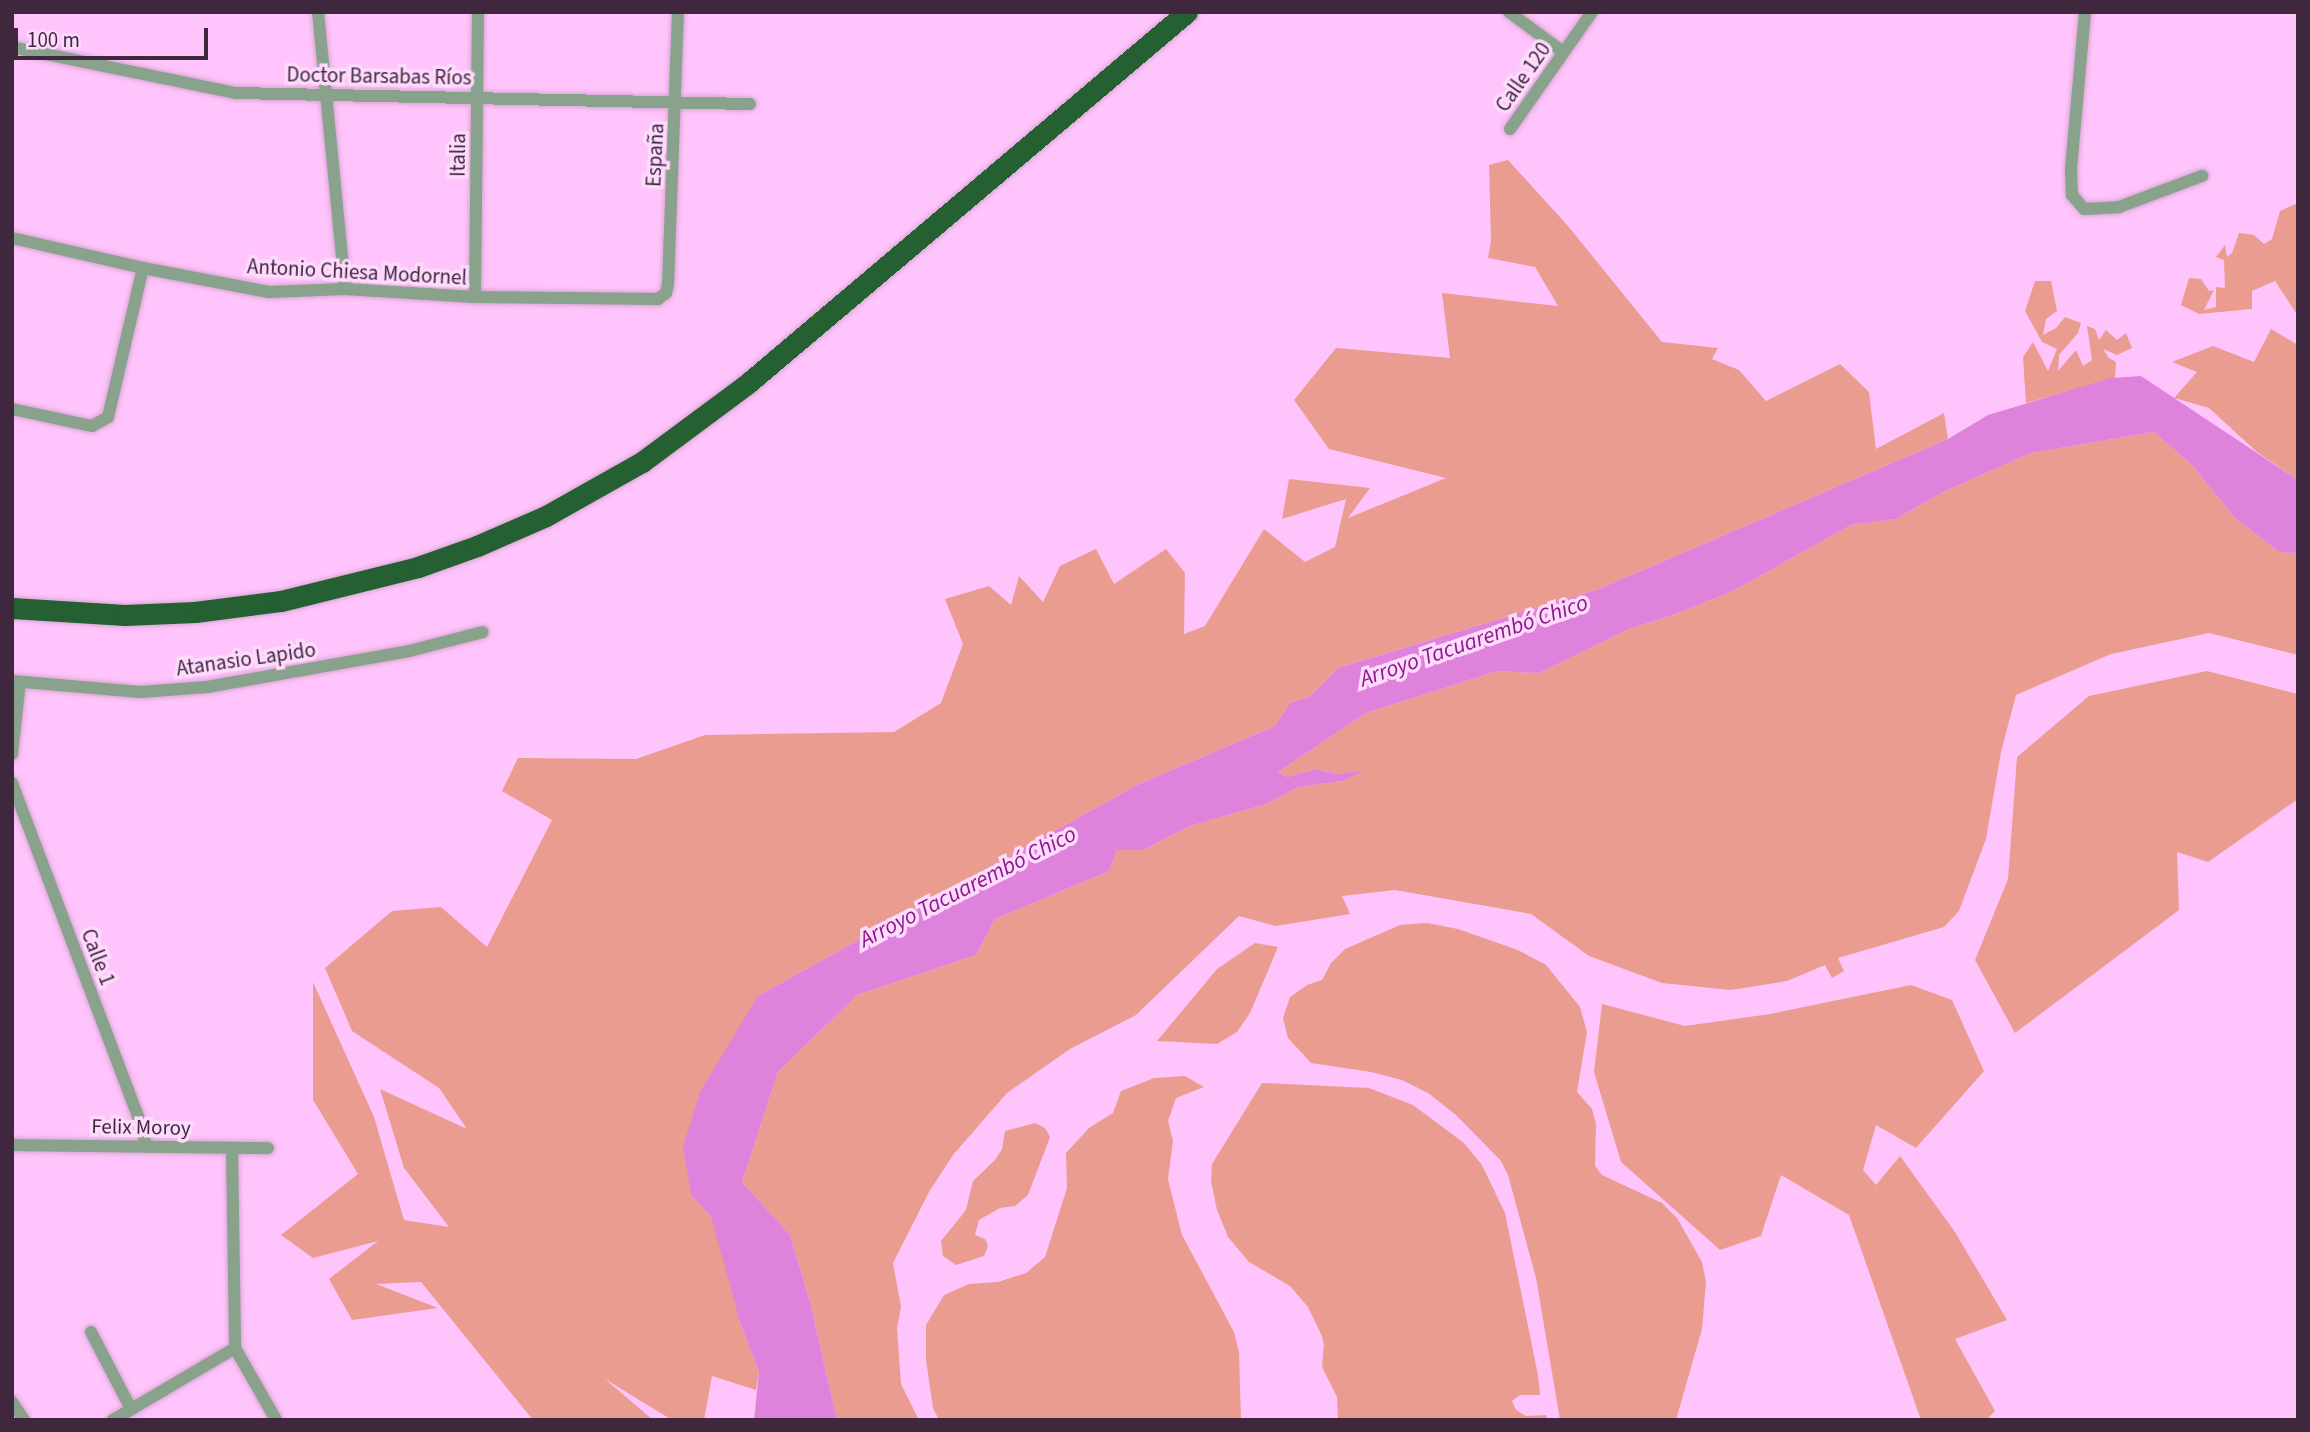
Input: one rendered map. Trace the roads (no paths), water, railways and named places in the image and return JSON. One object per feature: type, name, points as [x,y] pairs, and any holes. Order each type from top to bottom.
[{"type":"highway","points":[[12,608],[125,615],[195,612],[281,601],[418,567],[546,516],[642,462],[747,384],[1188,12]]},
{"type":"street","points":[[318,12],[345,289]]},
{"type":"street","name":"Italia","points":[[475,297],[478,12]]},
{"type":"street","name":"España","points":[[663,298],[668,284],[677,103],[678,12]]},
{"type":"street","points":[[1509,12],[1563,52]]},
{"type":"street","name":"Calle 120","points":[[1510,129],[1592,12]]},
{"type":"street","points":[[2085,12],[2071,169],[2072,195],[2084,209],[2119,207],[2202,176]]},
{"type":"street","name":"Doctor Barsabas Ríos","points":[[12,47],[236,93],[750,104]]},
{"type":"street","name":"Antonio Chiesa Modornel","points":[[12,238],[143,268],[268,292],[345,289],[475,297],[663,298]]},
{"type":"street","points":[[12,409],[85,425],[98,424],[108,417],[143,268]]},
{"type":"street","name":"Atanasio Lapido","points":[[16,681],[141,692],[207,687],[409,651],[483,632]]},
{"type":"street","points":[[12,754],[16,681]]},
{"type":"street","name":"Calle 1","points":[[12,783],[146,1146]]},
{"type":"street","name":"Felix Moroy","points":[[12,1145],[268,1148]]},
{"type":"street","points":[[232,1148],[235,1348],[276,1420]]},
{"type":"street","points":[[90,1332],[130,1407]]},
{"type":"street","points":[[113,1420],[130,1407],[235,1348]]},
{"type":"street","points":[[12,1402],[24,1420]]},
{"type":"water","points":[[2141,376],[2298,480],[2298,553],[2279,552],[2235,518],[2192,465],[2154,432],[2031,453],[1943,492],[1896,519],[1851,525],[1733,591],[1631,628],[1539,673],[1497,671],[1366,713],[1278,772],[1287,777],[1316,769],[1338,774],[1365,770],[1343,781],[1298,787],[1266,804],[1190,826],[1143,850],[1117,850],[1109,871],[995,919],[976,955],[857,995],[778,1072],[742,1182],[790,1235],[810,1302],[837,1420],[754,1420],[759,1372],[738,1317],[742,1251],[691,1195],[683,1147],[700,1092],[758,996],[1139,784],[1275,726],[1290,703],[1309,697],[1338,668],[1599,589],[1948,439],[1988,415],[2111,378]]},
{"type":"waterway","name":"Arroyo Tacuarembó Chico","points":[[720,1207],[748,1309]]}]
